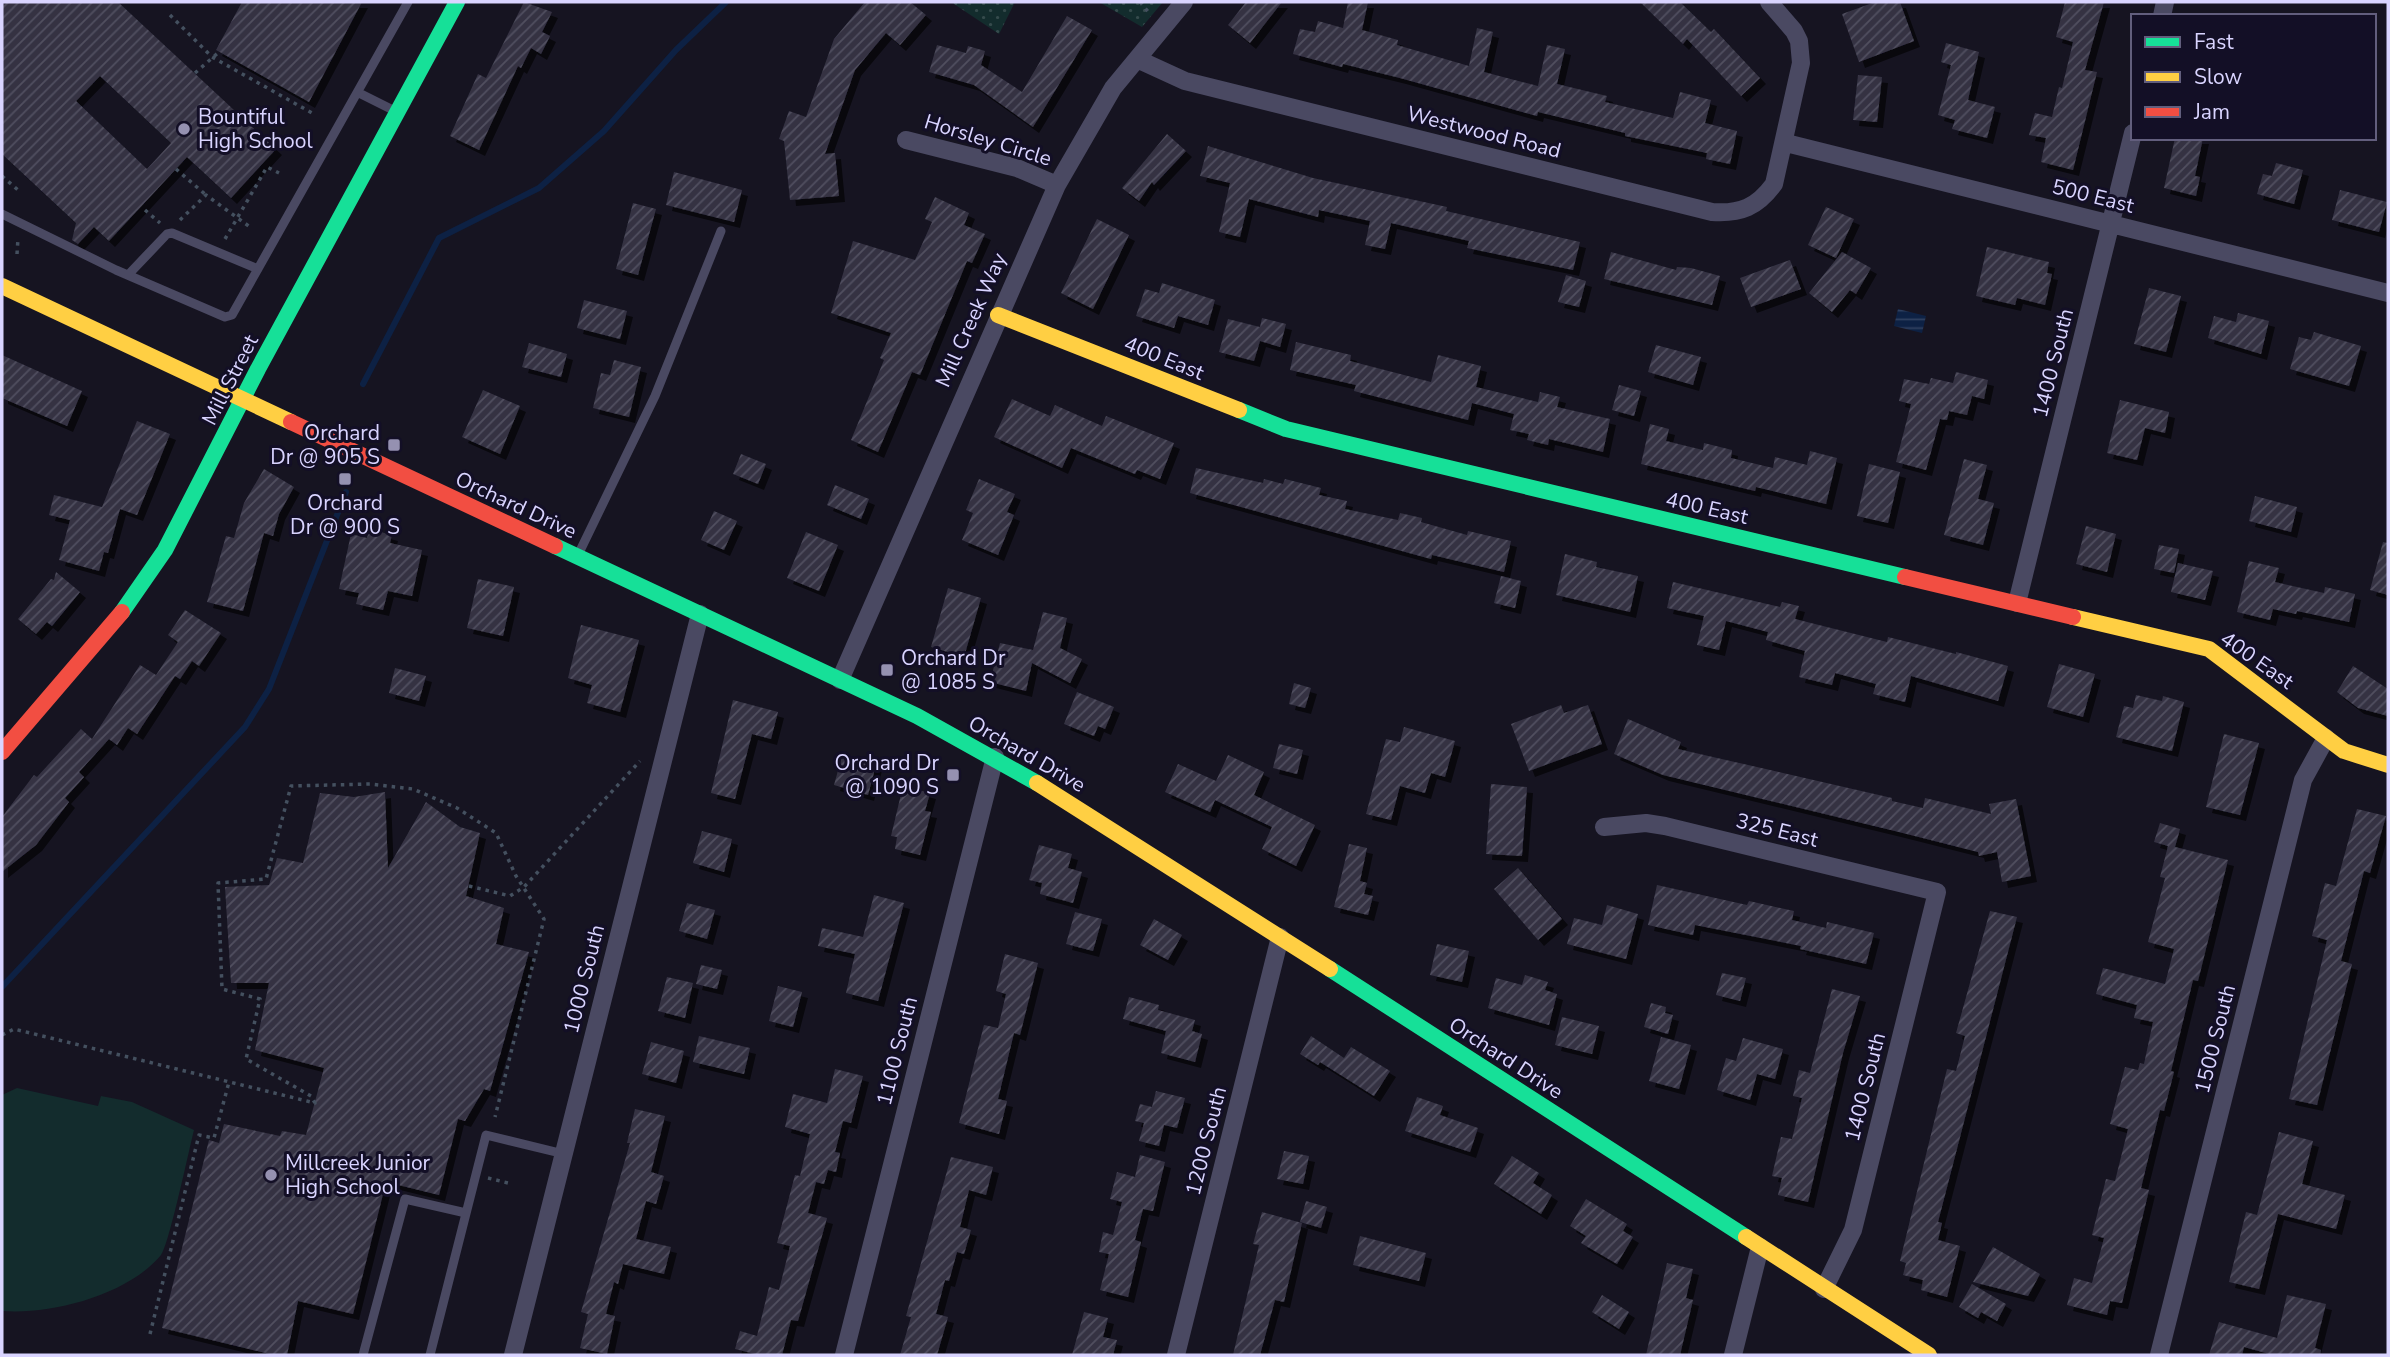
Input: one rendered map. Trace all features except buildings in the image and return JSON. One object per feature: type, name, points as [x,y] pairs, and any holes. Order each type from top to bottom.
[{"type":"street","name":"Mill Street","points":[[2,752],[111,628],[143,585],[186,513],[242,400],[457,2]]},
{"type":"street","name":"Mill Creek Way","points":[[840,680],[1057,185],[1093,119],[1136,58],[1184,2]]},
{"type":"street","name":"Westwood Road","points":[[1136,58],[1185,81],[1712,212],[1748,209],[1763,199],[1774,184],[1786,143],[1800,73],[1801,52],[1794,31],[1769,2]]},
{"type":"street","name":"Horsley Circle","points":[[906,139],[1017,168],[1057,185]]},
{"type":"street","name":"1400 South","points":[[2017,603],[2131,140]]},
{"type":"street","name":"500 East","points":[[1786,143],[2388,293]]},
{"type":"street","name":"Orchard Drive","points":[[2,286],[840,680],[995,757],[1929,1355]]},
{"type":"street","name":"400 East","points":[[998,315],[1286,429],[2209,649],[2326,738],[2354,755],[2388,765]]},
{"type":"street","name":"1000 South","points":[[513,1355],[700,614]]},
{"type":"street","name":"1500 South","points":[[2159,1355],[2303,780],[2326,738]]},
{"type":"street","name":"1100 South","points":[[844,1355],[995,757]]},
{"type":"street","name":"325 East","points":[[1604,827],[1646,822],[1937,892]]},
{"type":"street","name":"1400 South","points":[[1824,1289],[1853,1230],[1937,892]]},
{"type":"street","name":"1200 South","points":[[1176,1355],[1280,937]]},
{"type":"street","points":[[1733,1355],[1760,1247]]},
{"type":"lane","points":[[2,214],[128,275],[225,317],[232,315],[408,2]]},
{"type":"lane","points":[[359,93],[397,113]]},
{"type":"lane","points":[[577,556],[655,396],[721,231]]},
{"type":"lane","points":[[128,275],[167,234],[172,233],[258,270]]},
{"type":"lane","points":[[430,1355],[486,1135],[564,1154]]},
{"type":"lane","points":[[363,1355],[405,1199],[466,1213]]},
{"type":"path","points":[[1140,2],[1150,14]]},
{"type":"path","points":[[170,15],[212,57],[312,113]]},
{"type":"path","points":[[195,74],[219,52]]},
{"type":"path","points":[[225,239],[267,167],[279,173]]},
{"type":"path","points":[[176,169],[250,227]]},
{"type":"path","points":[[2,176],[18,190]]},
{"type":"path","points":[[180,220],[206,195]]},
{"type":"path","points":[[469,886],[509,896],[524,887],[640,761]]},
{"type":"path","points":[[2,1035],[14,1029],[315,1102],[311,1096],[246,1059],[260,999],[222,989],[218,883],[266,879],[291,786],[370,784],[413,789],[457,808],[496,833],[544,919],[495,1116]]},
{"type":"path","points":[[150,1334],[199,1135],[214,1138],[229,1082]]},
{"type":"path","points":[[476,1175],[512,1184]]},
{"type":"green space","points":[[951,2],[1015,2],[999,34]]},
{"type":"green space","points":[[1099,2],[1163,2],[1142,27]]},
{"type":"green space","points":[[17,1088],[98,1106],[101,1096],[132,1102],[194,1130],[174,1216],[161,1255],[147,1269],[109,1291],[65,1306],[43,1310],[2,1311],[2,1095]]},
{"type":"water","points":[[1898,309],[1926,316],[1922,333],[1894,326]]},
{"type":"waterway","points":[[363,384],[439,238],[539,188],[604,131],[676,50],[726,2]]},
{"type":"waterway","points":[[2,987],[245,727],[269,689],[346,492]]},
{"type":"traffic: fast","points":[[122,612],[165,550],[258,369],[457,2]]},
{"type":"traffic: fast","points":[[1239,410],[1286,429],[1905,577]]},
{"type":"traffic: fast","points":[[555,546],[917,716],[1037,783]]},
{"type":"traffic: fast","points":[[1330,969],[1746,1237]]},
{"type":"traffic: slow","points":[[2,286],[291,422]]},
{"type":"traffic: slow","points":[[998,315],[1239,410]]},
{"type":"traffic: slow","points":[[2073,617],[2209,649],[2344,751],[2388,765]]},
{"type":"traffic: slow","points":[[1037,783],[1330,969]]},
{"type":"traffic: slow","points":[[1746,1237],[1929,1355]]},
{"type":"traffic: jam","points":[[291,422],[555,546]]},
{"type":"traffic: jam","points":[[1905,577],[2073,617]]},
{"type":"traffic: jam","points":[[2,752],[122,612]]},
{"type":"place","name":"Bountiful High School","points":[[184,129]]},
{"type":"place","name":"Orchard Dr @ 905 S","points":[[394,445]]},
{"type":"place","name":"Orchard Dr @ 900 S","points":[[345,479]]},
{"type":"place","name":"Orchard Dr @ 1085 S","points":[[887,670]]},
{"type":"place","name":"Orchard Dr @ 1090 S","points":[[953,775]]},
{"type":"place","name":"Millcreek Junior High School","points":[[271,1175]]}]
